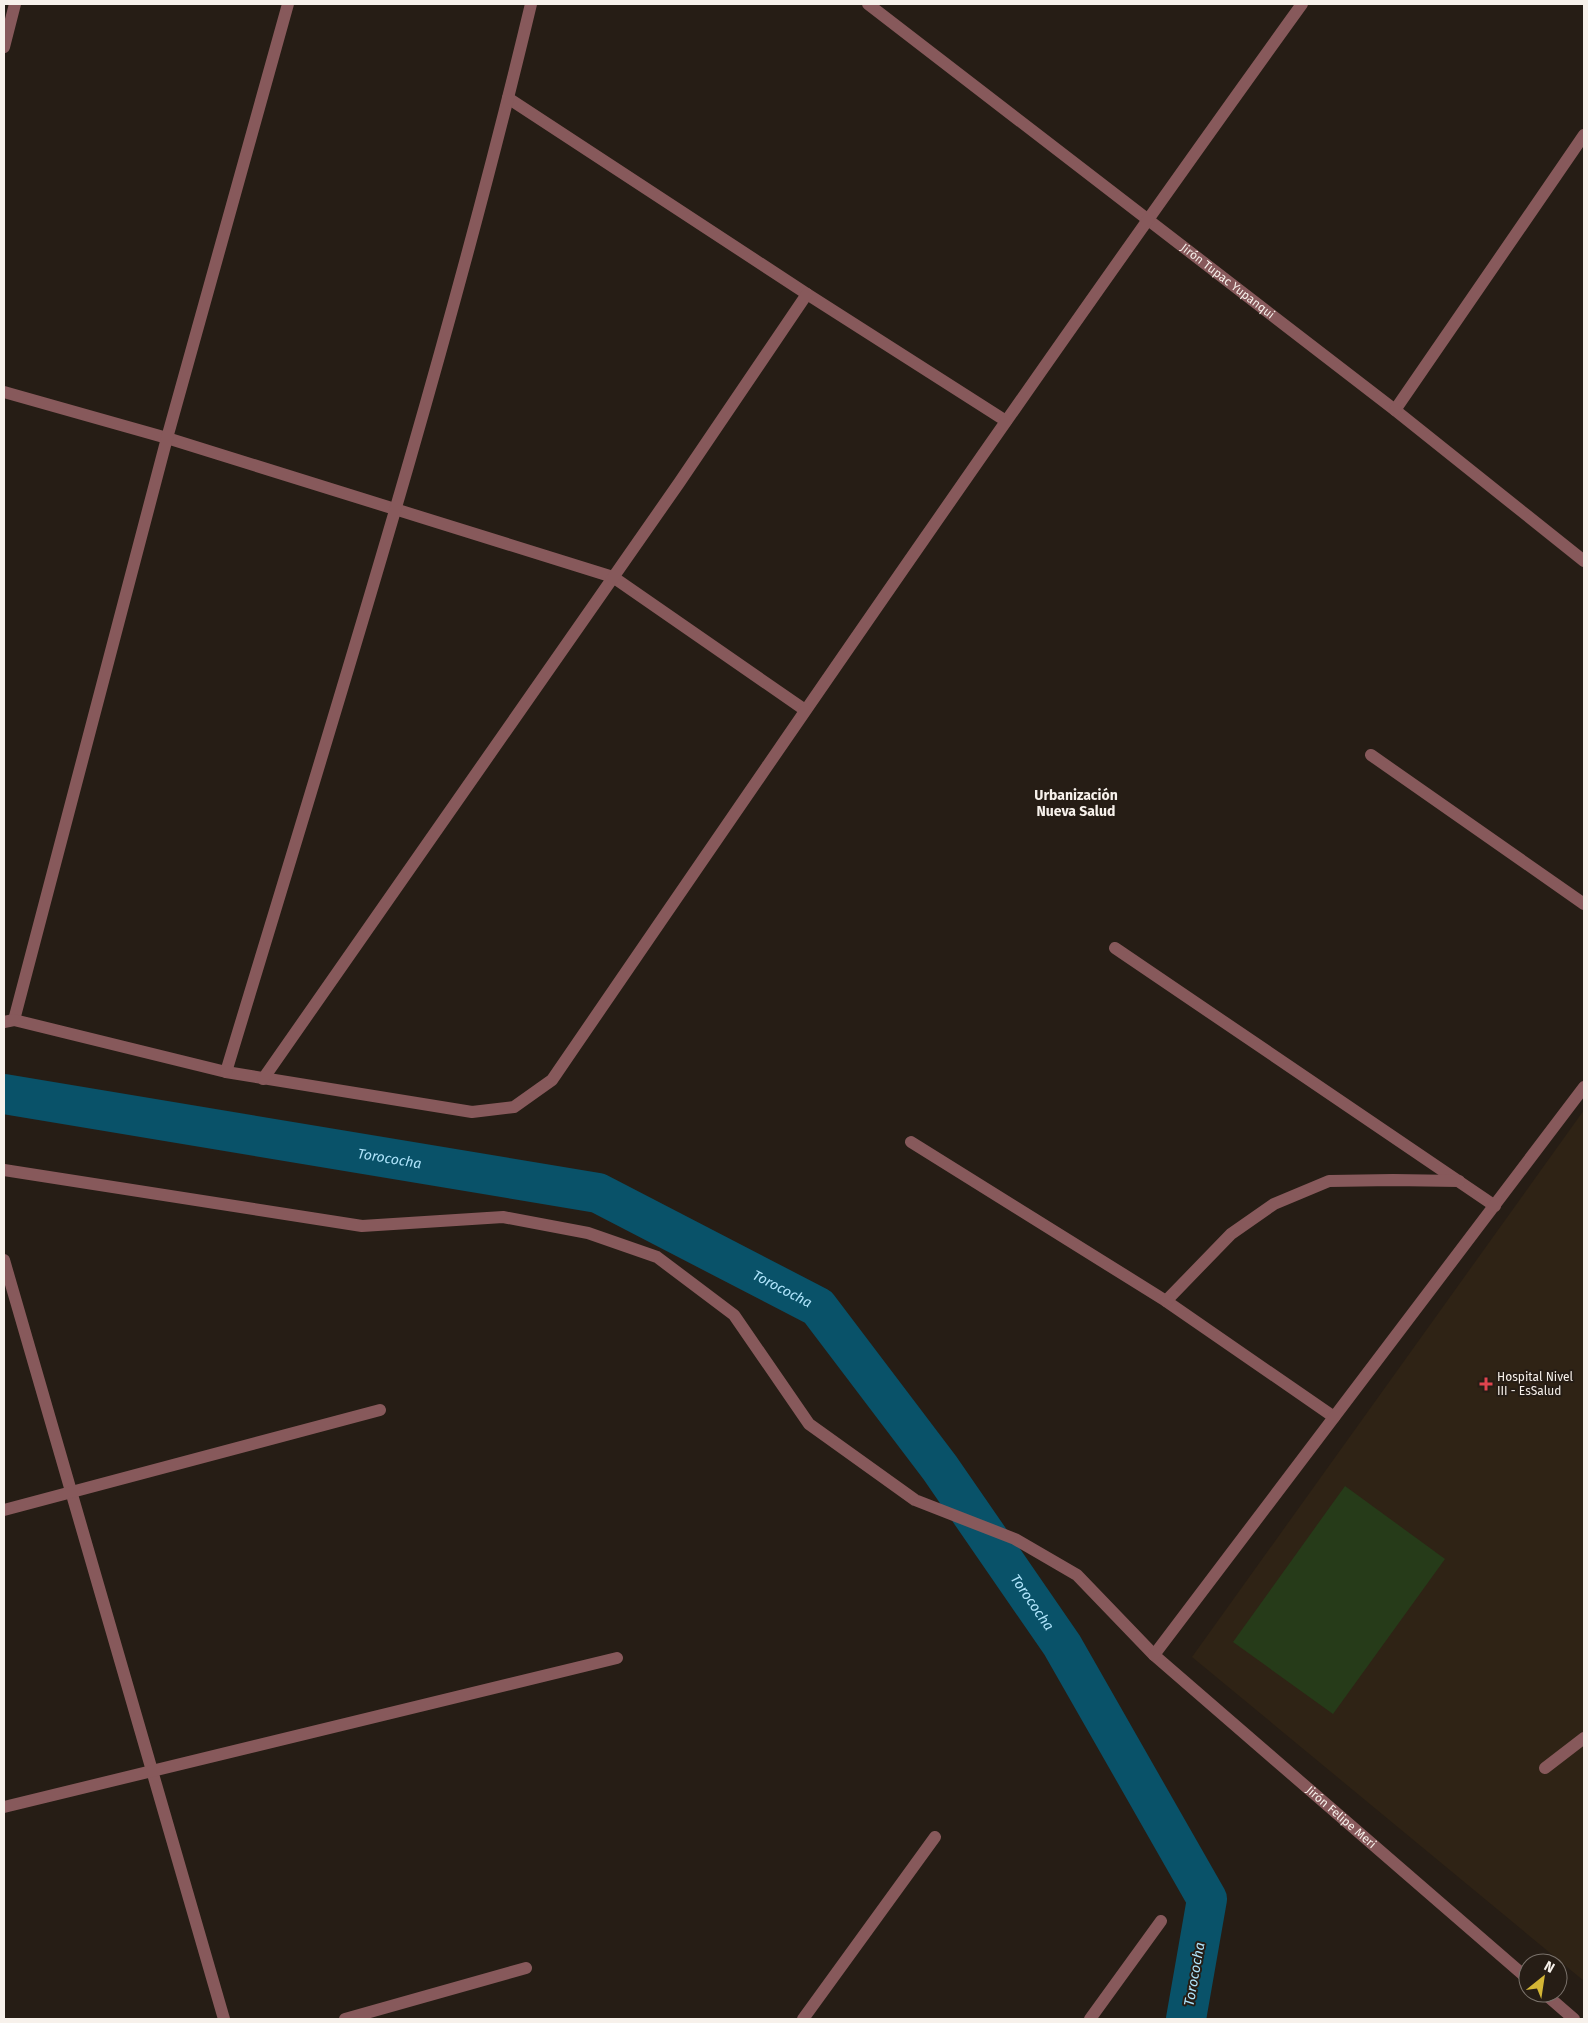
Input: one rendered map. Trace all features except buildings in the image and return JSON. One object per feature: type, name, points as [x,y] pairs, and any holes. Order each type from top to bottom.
[{"type":"street","points":[[4,46],[15,4]]},
{"type":"street","points":[[288,4],[167,438],[9,1021],[226,1072],[472,1112],[514,1107],[552,1080],[804,710],[1147,218],[1302,4]]},
{"type":"street","points":[[226,1072],[397,509],[508,98],[531,4]]},
{"type":"street","name":"Jirón Tupac Yupanqui","points":[[868,4],[1395,410],[1584,561]]},
{"type":"street","points":[[508,98],[807,294],[1006,421]]},
{"type":"street","points":[[1395,410],[1584,135]]},
{"type":"street","points":[[263,1079],[613,577],[807,294]]},
{"type":"street","points":[[4,392],[167,438],[613,577],[804,710]]},
{"type":"street","points":[[1371,755],[1584,904]]},
{"type":"street","points":[[1114,948],[1494,1206]]},
{"type":"street","points":[[1154,1655],[1584,1087]]},
{"type":"street","points":[[911,1142],[1166,1301],[1334,1417]]},
{"type":"street","name":"Jirón Felipe Meri","points":[[4,1170],[362,1226],[503,1217],[588,1233],[657,1258],[734,1315],[809,1424],[915,1500],[1015,1539],[1077,1574],[1154,1655],[1518,1970]]},
{"type":"street","points":[[1166,1301],[1231,1234],[1274,1204],[1321,1184],[1329,1181],[1459,1181]]},
{"type":"street","points":[[4,1260],[224,2019]]},
{"type":"street","points":[[4,1510],[380,1410]]},
{"type":"street","points":[[4,1807],[617,1658]]},
{"type":"street","points":[[1545,1768],[1584,1738]]},
{"type":"street","points":[[803,2019],[935,1837]]},
{"type":"street","points":[[1090,2019],[1161,1921]]},
{"type":"street","points":[[345,2019],[526,1968]]},
{"type":"street","points":[[1556,2003],[1574,2019]]},
{"type":"shaded area","name":"Hospital Nivel III - EsSalud","points":[[1584,1110],[1584,1981],[1568,1968],[1568,1953],[1550,1953],[1192,1657]]},
{"type":"green space","points":[[1345,1486],[1445,1559],[1333,1714],[1233,1642]]},
{"type":"waterway","name":"Torococha","points":[[4,1094],[598,1193],[818,1307],[940,1468],[1062,1645],[1207,1899],[1186,2019]]},
{"type":"place","name":"Hospital Nivel III - EsSalud","points":[[1486,1384]]},
{"type":"district","name":"Urbanización Nueva Salud","points":[[1076,804]]}]
